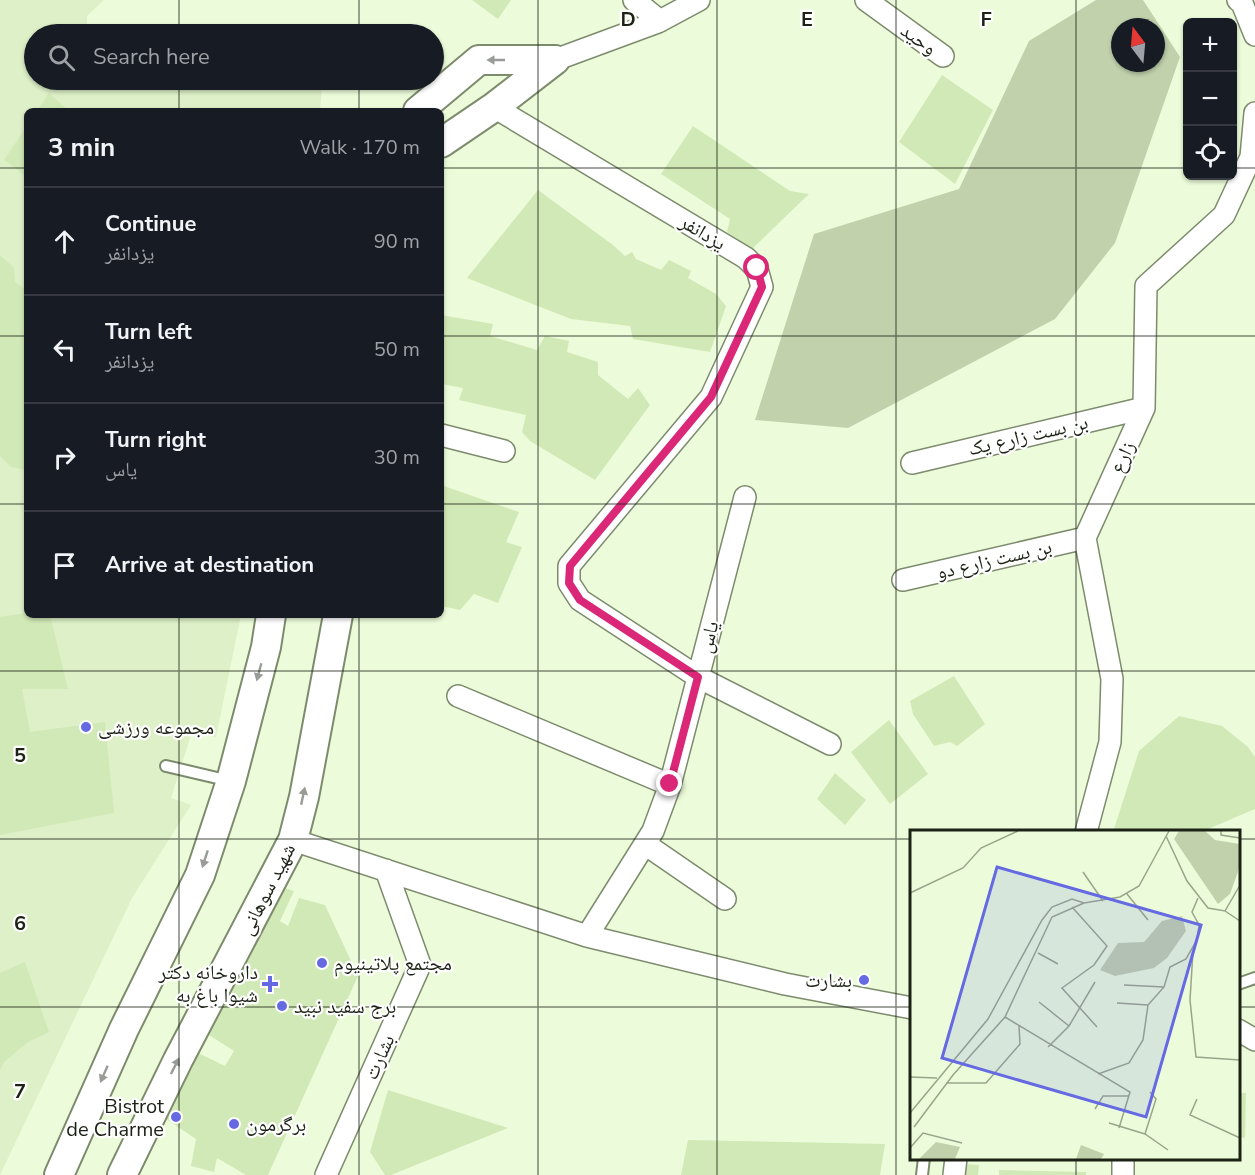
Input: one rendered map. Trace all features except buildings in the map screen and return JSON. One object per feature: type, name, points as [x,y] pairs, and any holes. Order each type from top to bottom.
[{"type":"main road","points":[[444,89],[479,60],[555,60]]},
{"type":"main road","points":[[444,140],[494,107],[555,60]]},
{"type":"main road","points":[[422,108],[443,90]]},
{"type":"main road","points":[[59,1175],[124,1029],[200,875],[231,781],[266,647],[271,618]]},
{"type":"main road","name":"شهید سوهانی","points":[[122,1175],[178,1060],[293,840],[304,797],[337,618]]},
{"type":"street","points":[[634,0],[660,21]]},
{"type":"street","points":[[555,60],[660,21],[699,0]]},
{"type":"street","name":"وحید","points":[[866,0],[943,56]]},
{"type":"street","points":[[1238,0],[1242,3],[1255,35]]},
{"type":"street","name":"یزدانفر","points":[[494,107],[746,258],[757,268],[762,287],[711,397],[570,566],[569,583],[580,600],[698,677],[830,744]]},
{"type":"street","name":"زارع","points":[[1085,537],[1144,408],[1146,286],[1224,215],[1251,157],[1255,113]]},
{"type":"street","points":[[1251,157],[1255,179]]},
{"type":"street","name":"بن بست زارع یک","points":[[912,463],[1144,408]]},
{"type":"street","points":[[444,436],[504,451]]},
{"type":"street","name":"یاس","points":[[587,936],[653,831],[670,784],[745,497]]},
{"type":"street","points":[[1085,537],[1112,679],[1110,742],[1086,830]]},
{"type":"street","name":"بن بست زارع دو","points":[[903,580],[1085,537]]},
{"type":"street","points":[[458,696],[670,784]]},
{"type":"street","points":[[293,840],[587,936],[785,984],[910,1008]]},
{"type":"street","points":[[645,844],[725,899]]},
{"type":"street","name":"بشارت","points":[[326,1175],[420,965],[386,870]]},
{"type":"street","points":[[1240,1031],[1255,1040]]},
{"type":"street","points":[[954,1175],[956,1160]]},
{"type":"lane","points":[[166,766],[231,781]]},
{"type":"lane","points":[[1240,984],[1255,978]]},
{"type":"lane","points":[[922,1175],[924,1160]]},
{"type":"shaded area","points":[[0,0],[104,0],[87,16],[87,24],[24,24],[24,90],[322,90],[320,108],[24,108],[24,618],[240,618],[216,737],[192,732],[171,798],[191,805],[132,898],[0,1175]]},
{"type":"shaded area","points":[[1096,0],[1143,0],[1155,18],[1111,18],[1111,72],[1165,72],[1165,34],[1180,57],[1115,243],[1055,319],[848,428],[755,420],[814,234],[959,189],[1029,41]]},
{"type":"place","name":"مجموعه ورزشی","points":[[86,727]]},
{"type":"place","name":"مجتمع پلاتینیوم","points":[[322,963]]},
{"type":"place","name":"بشارت","points":[[864,980]]},
{"type":"place","name":"داروخانه دکتر شیوا باغ به","points":[[270,984]]},
{"type":"place","name":"برج سفید نبید","points":[[282,1006]]},
{"type":"place","name":"Bistrot de Charme","points":[[176,1117]]},
{"type":"place","name":"برگرمون","points":[[234,1124]]},
{"type":"route","points":[[670,784],[698,677],[580,600],[569,583],[570,566],[711,397],[762,287],[757,268]]}]
